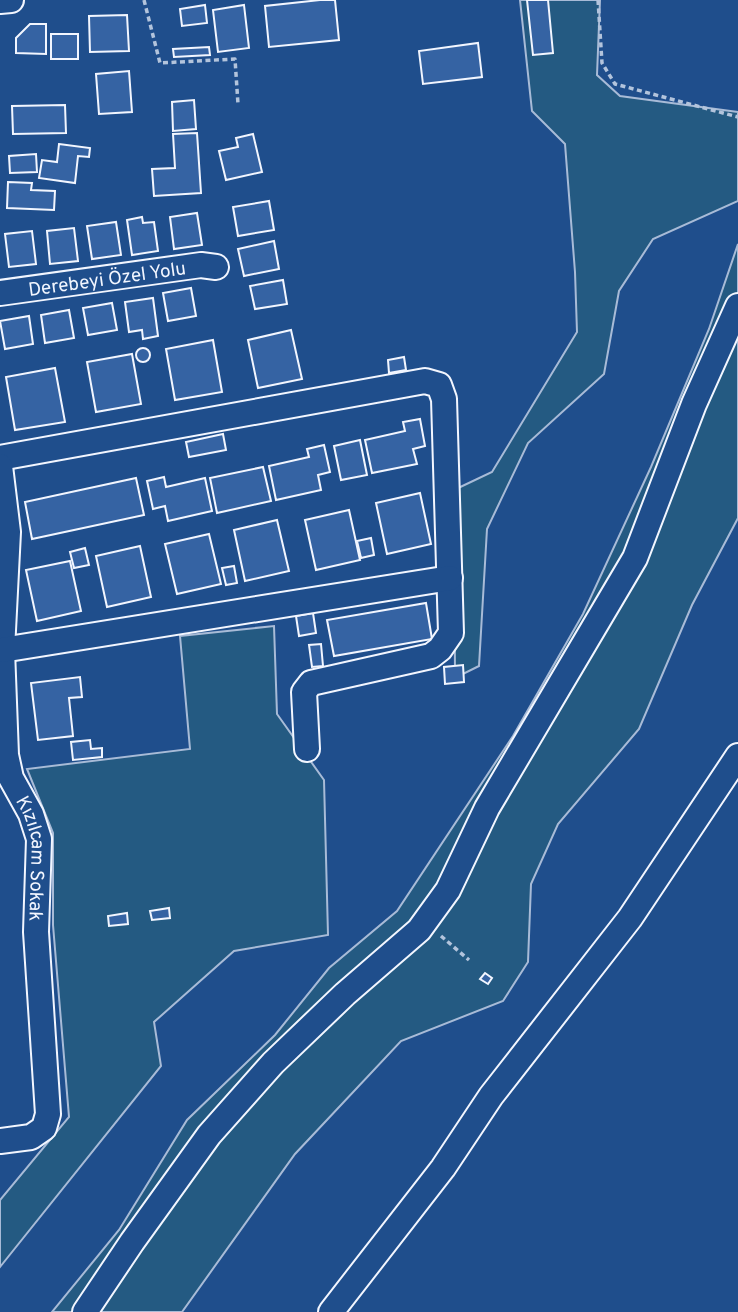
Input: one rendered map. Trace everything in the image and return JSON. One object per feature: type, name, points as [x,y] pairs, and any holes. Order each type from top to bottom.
[{"type":"street","points":[[0,1],[11,0]]},
{"type":"street","name":"Derebeyi Özel Yolu","points":[[0,293],[201,264],[216,267]]},
{"type":"street","points":[[85,1312],[209,1135],[273,1063],[345,994],[419,930],[448,890],[487,808],[635,558],[694,404],[738,306]]},
{"type":"street","points":[[0,458],[425,381],[439,385],[444,399],[451,633],[440,649],[431,656],[311,683],[304,692],[307,749]]},
{"type":"street","name":"Kızılcam Sokak","points":[[0,466],[8,532],[2,650],[6,755],[11,778],[31,814],[39,839],[36,932],[48,1114],[44,1128],[30,1137],[0,1141]]},
{"type":"street","points":[[2,650],[450,578]]},
{"type":"street","points":[[331,1312],[443,1168],[491,1096],[630,918],[738,756]]},
{"type":"path","points":[[144,0],[160,63],[235,59],[238,104]]},
{"type":"path","points":[[598,0],[602,63],[615,84],[738,117]]},
{"type":"path","points":[[424,922],[469,960]]},
{"type":"shaded area","points":[[520,0],[600,0],[597,75],[620,96],[738,112],[738,201],[653,239],[619,291],[604,374],[528,443],[487,529],[479,666],[455,678],[454,490],[492,472],[577,332],[565,144],[532,111]]},
{"type":"shaded area","points":[[738,244],[738,518],[692,605],[639,729],[558,824],[531,884],[528,962],[503,1001],[401,1041],[295,1154],[182,1312],[52,1312],[119,1230],[187,1120],[275,1035],[329,968],[397,911],[513,736],[583,614],[651,467],[709,329]]},
{"type":"shaded area","points":[[274,626],[277,714],[324,780],[328,935],[234,951],[154,1022],[161,1066],[0,1267],[0,1200],[69,1117],[53,925],[53,833],[27,769],[190,749],[180,636]]},
{"type":"building","points":[[335,0],[339,40],[269,47],[265,6]]},
{"type":"building","points":[[527,0],[548,0],[553,53],[533,55]]},
{"type":"building","points":[[205,5],[207,23],[182,26],[180,9]]},
{"type":"building","points":[[244,5],[249,48],[218,52],[213,10]]},
{"type":"building","points":[[127,15],[129,51],[90,52],[89,16]]},
{"type":"building","points":[[30,24],[46,24],[46,54],[16,53],[16,38]]},
{"type":"building","points":[[51,34],[78,34],[78,59],[51,59]]},
{"type":"building","points":[[478,43],[482,77],[423,84],[419,51]]},
{"type":"building","points":[[209,47],[210,55],[174,57],[173,49]]},
{"type":"building","points":[[129,71],[132,112],[99,114],[96,74]]},
{"type":"building","points":[[194,100],[196,129],[173,131],[172,102]]},
{"type":"building","points":[[65,105],[66,133],[13,134],[12,106]]},
{"type":"building","points":[[197,133],[201,193],[154,196],[152,169],[175,168],[173,134]]},
{"type":"building","points":[[253,134],[262,172],[226,180],[219,151],[238,147],[236,138]]},
{"type":"building","points":[[59,144],[90,148],[89,157],[78,156],[75,183],[39,178],[42,160],[57,162]]},
{"type":"building","points":[[36,154],[37,172],[10,173],[9,156]]},
{"type":"building","points":[[8,182],[32,183],[31,190],[55,191],[54,210],[7,208]]},
{"type":"building","points":[[269,201],[274,230],[238,236],[233,207]]},
{"type":"building","points":[[197,213],[202,245],[174,249],[170,217]]},
{"type":"building","points":[[142,217],[143,223],[154,222],[158,251],[132,255],[127,220]]},
{"type":"building","points":[[116,222],[121,255],[92,259],[87,226]]},
{"type":"building","points":[[74,228],[78,261],[50,264],[47,231]]},
{"type":"building","points":[[32,231],[36,264],[9,267],[5,234]]},
{"type":"building","points":[[274,241],[279,269],[244,276],[238,249]]},
{"type":"building","points":[[283,280],[287,304],[255,309],[250,286]]},
{"type":"building","points":[[191,288],[196,316],[168,321],[163,293]]},
{"type":"building","points":[[153,298],[158,336],[143,339],[142,330],[129,332],[125,302]]},
{"type":"building","points":[[112,303],[117,330],[88,335],[83,308]]},
{"type":"building","points":[[69,310],[74,338],[45,343],[41,315]]},
{"type":"building","points":[[29,316],[33,344],[5,349],[0,321]]},
{"type":"building","points":[[291,330],[302,379],[258,388],[248,340]]},
{"type":"building","points":[[213,340],[222,392],[175,400],[166,349]]},
{"type":"building","points":[[140,348],[146,348],[150,355],[146,362],[140,362],[136,358],[136,352]]},
{"type":"building","points":[[132,354],[141,404],[96,412],[87,362]]},
{"type":"building","points":[[404,357],[406,370],[389,373],[388,360]]},
{"type":"building","points":[[55,368],[65,422],[15,430],[6,377]]},
{"type":"building","points":[[420,419],[425,446],[413,449],[417,464],[372,473],[365,440],[405,431],[403,422]]},
{"type":"building","points":[[223,434],[226,450],[189,457],[186,442]]},
{"type":"building","points":[[360,440],[367,475],[341,480],[334,446]]},
{"type":"building","points":[[324,445],[330,472],[318,475],[321,490],[276,500],[269,466],[309,457],[307,449]]},
{"type":"building","points":[[263,467],[271,501],[217,513],[210,478]]},
{"type":"building","points":[[164,477],[166,487],[205,478],[212,511],[168,521],[165,506],[153,509],[147,481]]},
{"type":"building","points":[[136,478],[144,515],[32,539],[25,502]]},
{"type":"building","points":[[420,493],[431,544],[387,554],[376,503]]},
{"type":"building","points":[[349,510],[360,560],[316,570],[305,520]]},
{"type":"building","points":[[277,520],[289,571],[245,581],[234,530]]},
{"type":"building","points":[[209,534],[221,584],[177,594],[165,544]]},
{"type":"building","points":[[371,538],[374,555],[361,558],[357,541]]},
{"type":"building","points":[[140,546],[151,597],[107,607],[96,556]]},
{"type":"building","points":[[85,548],[89,565],[74,568],[70,552]]},
{"type":"building","points":[[70,561],[81,611],[37,621],[26,570]]},
{"type":"building","points":[[234,566],[237,583],[226,585],[222,568]]},
{"type":"building","points":[[426,603],[432,639],[334,656],[327,620]]},
{"type":"building","points":[[313,613],[316,633],[299,636],[296,616]]},
{"type":"building","points":[[321,644],[323,666],[312,667],[309,645]]},
{"type":"building","points":[[463,665],[464,682],[445,684],[444,667]]},
{"type":"building","points":[[80,677],[82,697],[69,698],[73,736],[38,740],[31,683]]},
{"type":"building","points":[[90,740],[91,749],[102,748],[102,757],[73,760],[71,742]]},
{"type":"building","points":[[169,908],[170,918],[152,920],[150,911]]},
{"type":"building","points":[[127,913],[128,924],[109,926],[108,916]]},
{"type":"building","points":[[485,973],[492,978],[488,984],[480,979]]}]
